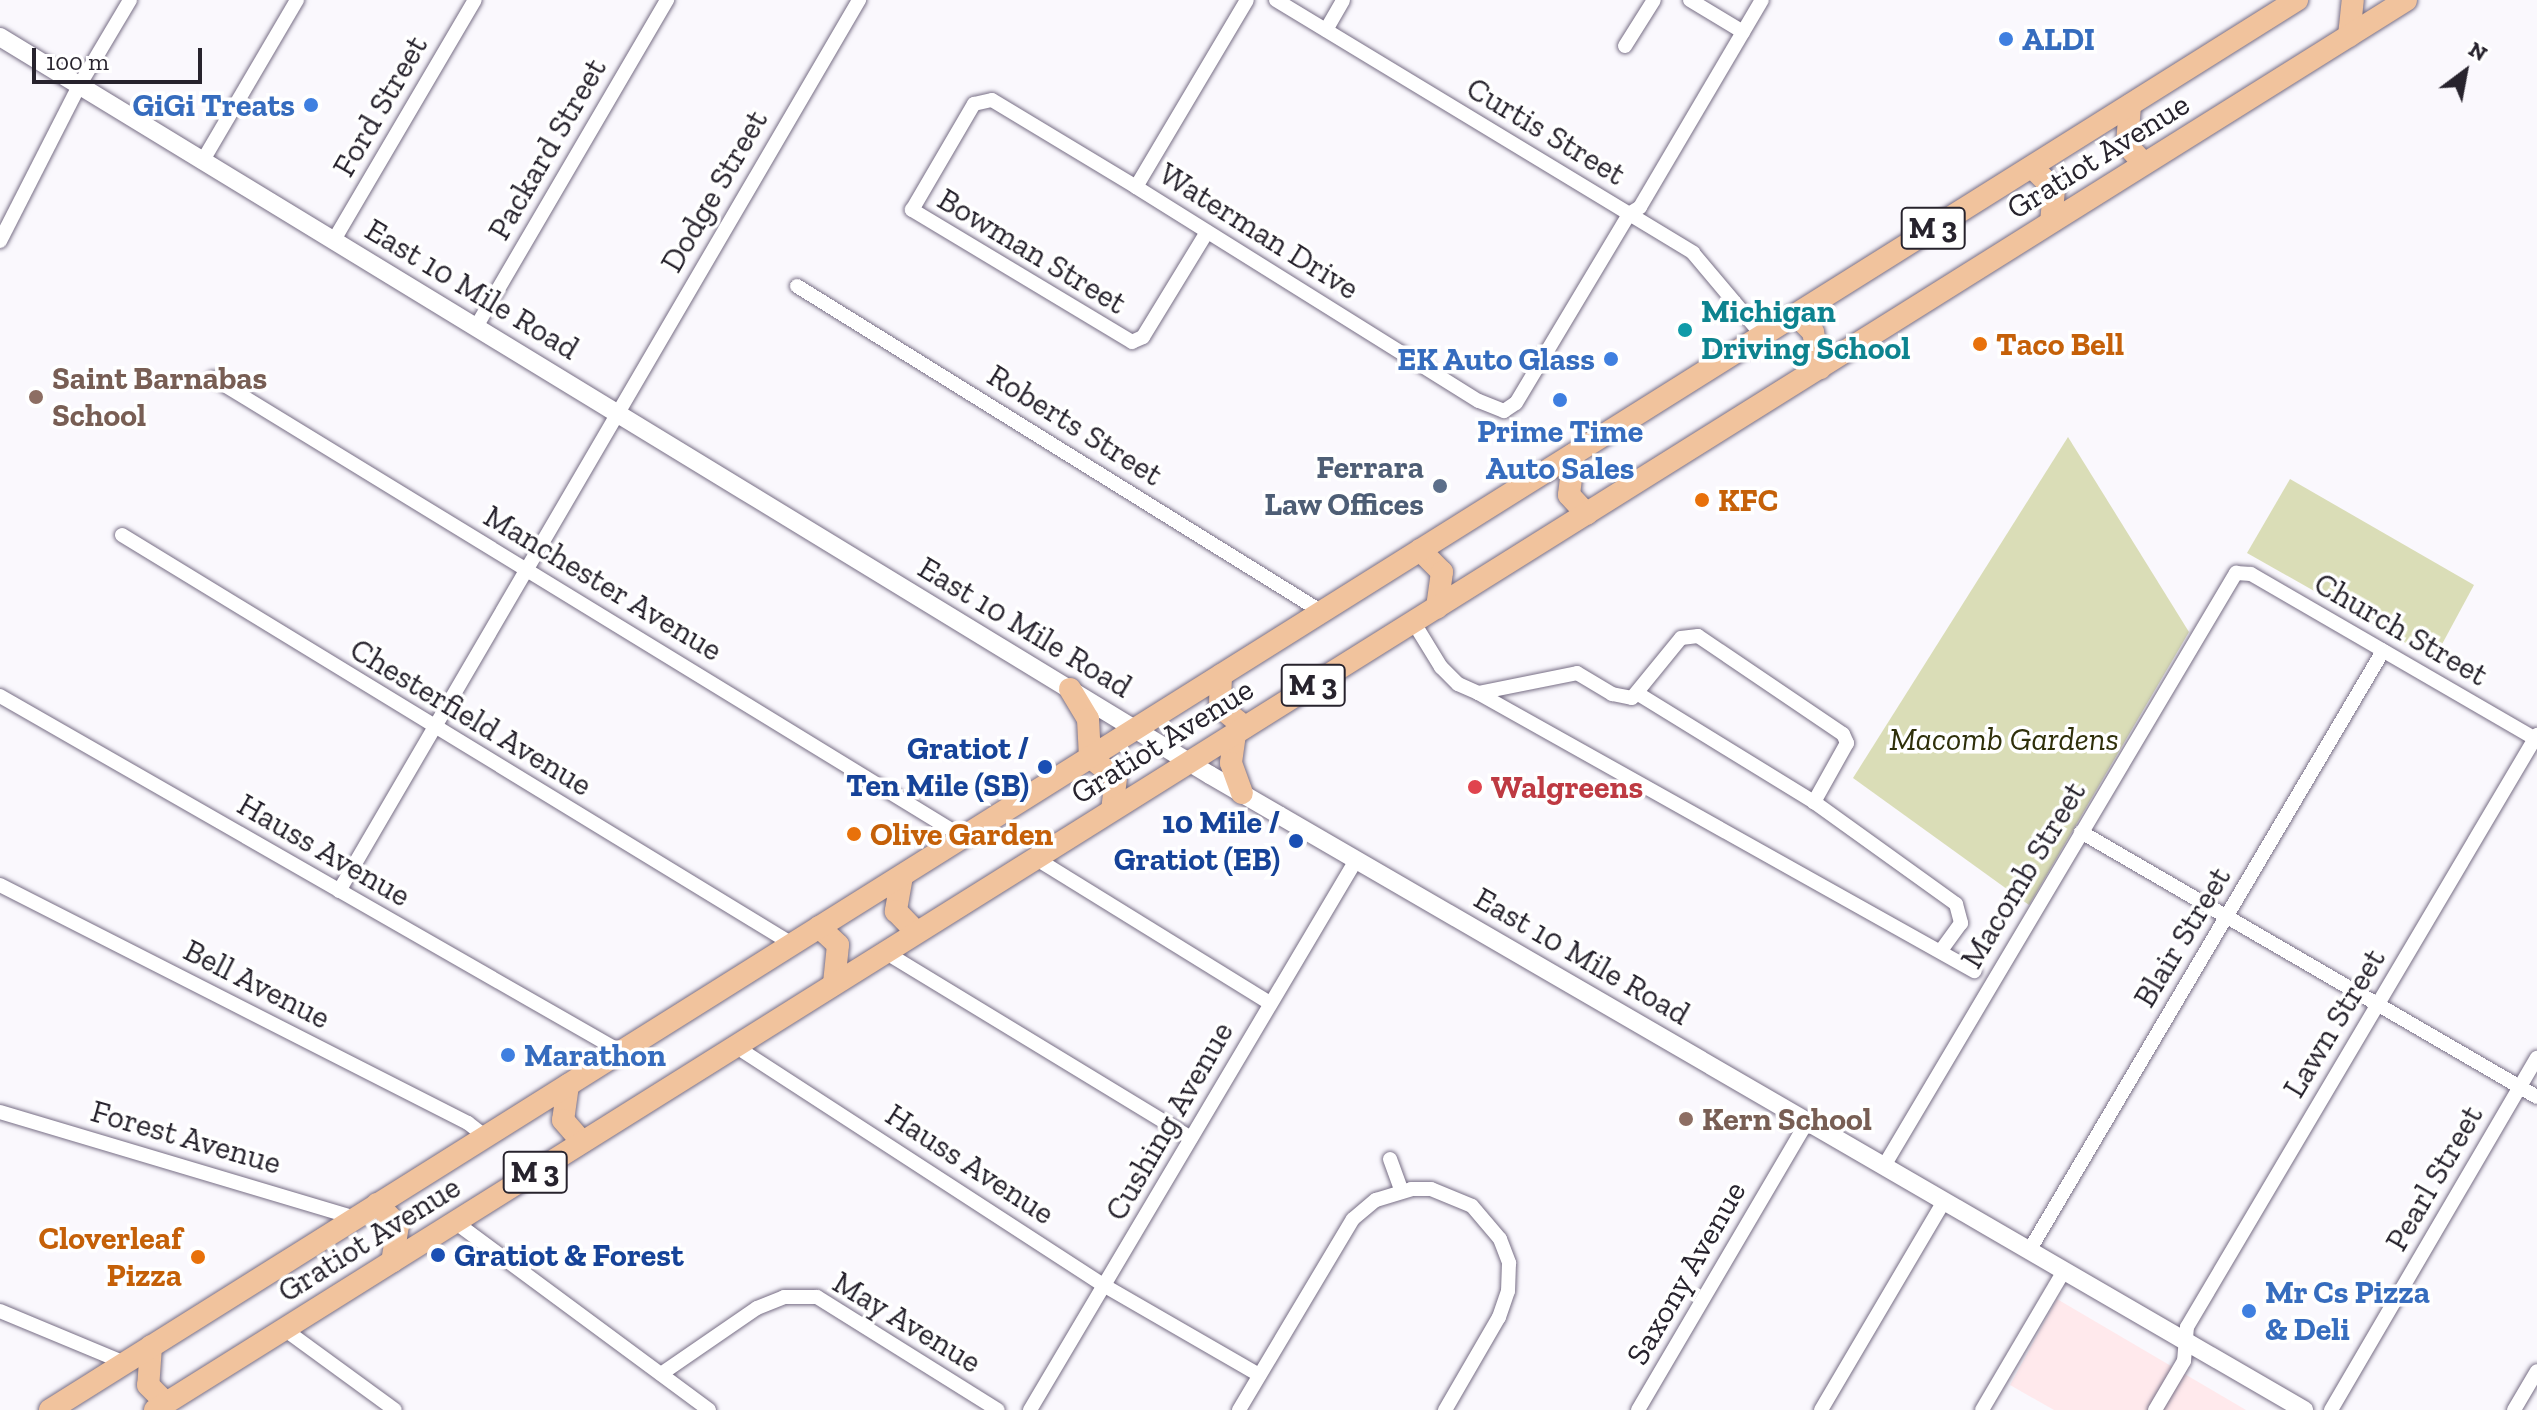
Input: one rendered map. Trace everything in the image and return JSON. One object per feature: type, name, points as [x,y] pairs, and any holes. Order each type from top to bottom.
[{"type":"main road","name":"Gratiot Avenue","points":[[50,1410],[2297,0]]},
{"type":"main road","points":[[2349,36],[2353,0]]},
{"type":"main road","name":"Gratiot Avenue","points":[[161,1407],[2349,36],[2394,3]]},
{"type":"main road","name":"East 10 Mile Road","points":[[0,37],[1189,762],[2064,1271]]},
{"type":"main road","points":[[2130,105],[2127,145],[2144,164]]},
{"type":"main road","points":[[2032,167],[2054,189],[2051,222]]},
{"type":"main road","points":[[1796,315],[1813,332],[1820,368]]},
{"type":"main road","points":[[1574,454],[1569,495],[1587,514]]},
{"type":"main road","points":[[1420,550],[1442,572],[1437,608]]},
{"type":"main road","points":[[1221,675],[1220,707],[1240,730],[1231,763],[1242,793]]},
{"type":"main road","points":[[1070,689],[1088,719],[1090,757],[1116,778],[1112,810]]},
{"type":"main road","points":[[902,876],[896,911],[916,932]]},
{"type":"main road","points":[[819,927],[838,945],[834,984]]},
{"type":"main road","points":[[568,1085],[563,1120],[582,1142]]},
{"type":"main road","points":[[377,1204],[398,1225],[392,1262]]},
{"type":"main road","points":[[2064,1271],[2304,1410]]},
{"type":"main road","points":[[151,1346],[146,1378],[161,1407]]},
{"type":"street","points":[[0,241],[79,86],[130,0]]},
{"type":"street","points":[[202,162],[297,0]]},
{"type":"street","name":"Ford Street","points":[[334,240],[475,0]]},
{"type":"street","name":"Packard Street","points":[[476,327],[667,0]]},
{"type":"street","name":"Dodge Street","points":[[339,891],[610,432],[617,411],[859,0]]},
{"type":"street","points":[[1136,187],[1247,0]]},
{"type":"street","name":"Curtis Street","points":[[1276,0],[1703,262],[1763,336]]},
{"type":"street","points":[[1326,30],[1343,0]]},
{"type":"street","points":[[1625,46],[1654,0]]},
{"type":"street","points":[[1690,0],[1743,32]]},
{"type":"street","points":[[1629,214],[1640,207],[1762,0]]},
{"type":"street","name":"Waterman Drive","points":[[912,210],[974,104],[983,99],[1002,105],[1479,401],[1504,411],[1516,403],[1629,214]]},
{"type":"street","name":"Bowman Street","points":[[912,210],[1129,341],[1143,337],[1207,232]]},
{"type":"street","name":"Roberts Street","points":[[797,286],[1322,612]]},
{"type":"street","name":"Manchester Avenue","points":[[213,378],[963,837]]},
{"type":"street","name":"Chesterfield Avenue","points":[[122,535],[792,944]]},
{"type":"street","name":"Church Street","points":[[2236,573],[2251,574],[2536,738]]},
{"type":"street","name":"Macomb Street","points":[[1884,1166],[2236,573]]},
{"type":"street","points":[[1414,623],[1441,667],[1458,684],[1974,971]]},
{"type":"street","points":[[1640,695],[1681,638],[1698,636],[1843,734],[1847,743],[1814,802]]},
{"type":"street","name":"Blair Street","points":[[2029,1251],[2383,651]]},
{"type":"street","points":[[1478,693],[1577,673],[1612,694],[1640,695],[1814,802],[1956,904],[1961,923],[1941,951]]},
{"type":"street","name":"Hauss Avenue","points":[[0,696],[621,1052]]},
{"type":"street","name":"Lawn Street","points":[[2155,1410],[2184,1361],[2187,1327],[2536,738]]},
{"type":"street","points":[[2081,832],[2537,1097]]},
{"type":"street","points":[[1035,858],[1270,1003]]},
{"type":"street","name":"Cushing Avenue","points":[[1030,1410],[1356,860]]},
{"type":"street","name":"Bell Avenue","points":[[0,885],[486,1137]]},
{"type":"street","points":[[885,952],[1191,1138]]},
{"type":"street","name":"Hauss Avenue","points":[[735,1046],[1105,1286],[1259,1375]]},
{"type":"street","name":"Pearl Street","points":[[2331,1410],[2537,1058]]},
{"type":"street","name":"Forest Avenue","points":[[0,1112],[355,1218]]},
{"type":"street","name":"Saxony Avenue","points":[[1638,1410],[1807,1122]]},
{"type":"street","points":[[1390,1159],[1401,1190]]},
{"type":"street","points":[[1239,1410],[1353,1219],[1376,1200],[1401,1190],[1431,1189],[1472,1206],[1500,1239],[1509,1263],[1508,1291],[1499,1317],[1445,1410]]},
{"type":"street","points":[[1821,1410],[1944,1201]]},
{"type":"street","points":[[455,1222],[709,1410]]},
{"type":"street","points":[[1982,1410],[2064,1271]]},
{"type":"street","name":"May Avenue","points":[[661,1374],[757,1308],[784,1297],[817,1297],[998,1410]]},
{"type":"street","points":[[0,1311],[125,1363]]},
{"type":"street","points":[[284,1329],[395,1410]]},
{"type":"street","points":[[2514,1410],[2537,1371]]},
{"type":"shaded area","points":[[2057,1299],[2246,1410],[2054,1410],[2010,1385]]},
{"type":"green space","name":"Macomb Gardens","points":[[2068,437],[2189,632],[2029,905],[1853,778]]},
{"type":"green space","points":[[2290,479],[2474,585],[2434,659],[2247,553]]},
{"type":"place","name":"ALDI","points":[[2006,39]]},
{"type":"place","name":"GiGi Treats","points":[[311,105]]},
{"type":"place","name":"Michigan Driving School","points":[[1685,330]]},
{"type":"place","name":"Taco Bell","points":[[1980,344]]},
{"type":"place","name":"EK Auto Glass","points":[[1611,359]]},
{"type":"place","name":"Saint Barnabas School","points":[[36,397]]},
{"type":"place","name":"Prime Time Auto Sales","points":[[1560,400]]},
{"type":"place","name":"Ferrara Law Offices","points":[[1440,486]]},
{"type":"place","name":"KFC","points":[[1702,500]]},
{"type":"place","name":"Gratiot / Ten Mile (SB)","points":[[1045,767]]},
{"type":"place","name":"Walgreens","points":[[1475,787]]},
{"type":"place","name":"Olive Garden","points":[[854,834]]},
{"type":"place","name":"10 Mile / Gratiot (EB)","points":[[1296,841]]},
{"type":"place","name":"Marathon","points":[[508,1055]]},
{"type":"place","name":"Kern School","points":[[1686,1119]]},
{"type":"place","name":"Gratiot & Forest","points":[[438,1255]]},
{"type":"place","name":"Cloverleaf Pizza","points":[[198,1257]]},
{"type":"place","name":"Mr Cs Pizza & Deli","points":[[2249,1311]]}]
